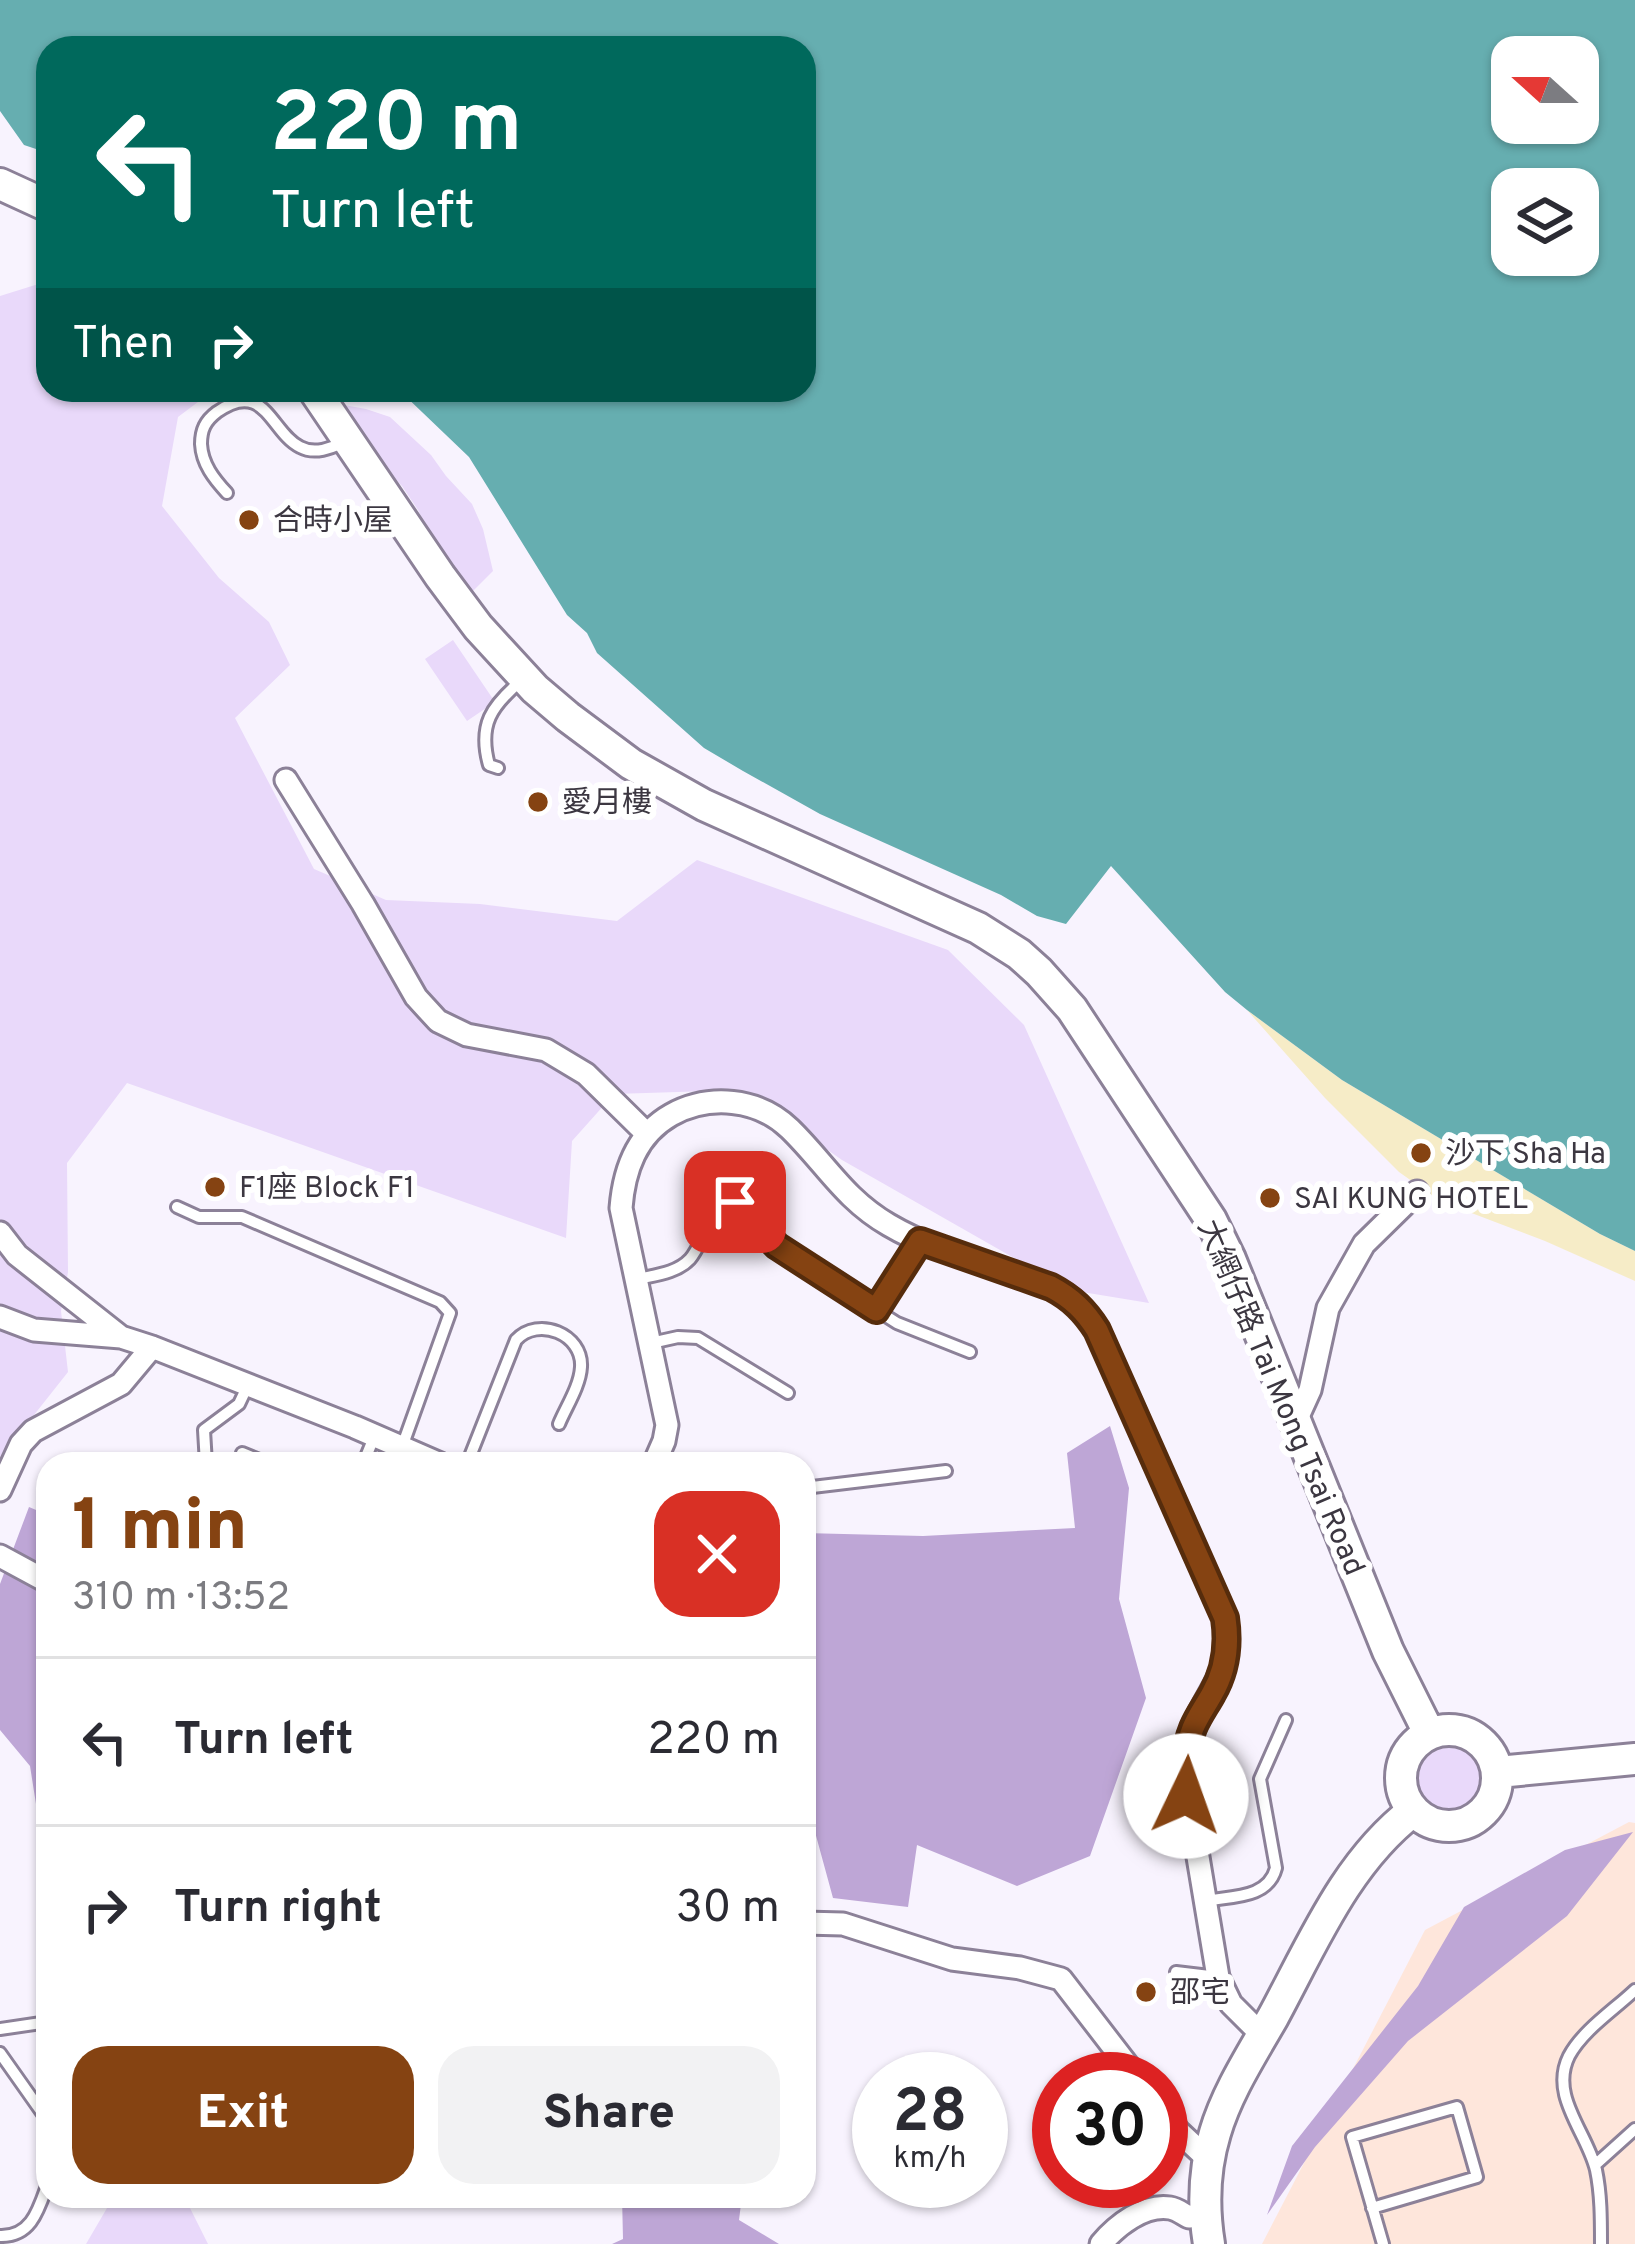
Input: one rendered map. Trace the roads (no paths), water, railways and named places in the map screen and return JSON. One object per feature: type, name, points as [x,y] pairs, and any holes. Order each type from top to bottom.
[{"type":"main road","points":[[0,184],[36,200]]},
{"type":"main road","name":"大網仔路 Tai Mong Tsai Road","points":[[322,402],[478,627],[568,717],[677,792],[1000,940],[1039,972],[1082,1022],[1211,1220],[1388,1651],[1429,1733]]},
{"type":"main road","points":[[1444,1729],[1473,1735],[1494,1757],[1498,1772],[1492,1802],[1469,1822],[1439,1826],[1413,1811],[1405,1798],[1401,1784],[1407,1754],[1429,1733],[1444,1729]]},
{"type":"main road","points":[[1498,1772],[1635,1759]]},
{"type":"main road","points":[[1207,2228],[1208,2159],[1224,2107],[1347,1883],[1388,1831],[1413,1811]]},
{"type":"street","points":[[286,780],[416,997],[438,1021],[467,1035],[546,1050],[586,1074],[647,1134]]},
{"type":"street","points":[[659,1452],[667,1425],[621,1208],[623,1181],[647,1134],[691,1106],[718,1101],[769,1113],[790,1129],[852,1199],[891,1226],[920,1241],[1051,1287],[1088,1316],[1225,1618],[1224,1668],[1193,1728],[1185,1762],[1186,1796],[1218,1977],[1232,2004],[1262,2035]]},
{"type":"street","points":[[1295,1423],[1310,1390],[1328,1308],[1364,1244],[1417,1192]]},
{"type":"street","points":[[0,1233],[17,1255],[121,1337]]},
{"type":"street","points":[[0,1317],[34,1330],[121,1337],[152,1347],[411,1452]]},
{"type":"street","points":[[0,1490],[21,1444],[33,1431],[121,1384],[152,1347]]},
{"type":"street","points":[[0,1556],[36,1576]]},
{"type":"street","points":[[816,1923],[843,1924],[952,1959],[1061,1979],[1117,2052]]},
{"type":"street","points":[[1188,2141],[1208,2159]]},
{"type":"street","points":[[1101,2244],[1114,2229],[1141,2213],[1170,2208],[1207,2228]]},
{"type":"lane","points":[[227,493],[211,475],[201,453],[207,420],[223,408],[254,404],[268,412],[294,444],[313,451],[348,440]]},
{"type":"lane","points":[[498,768],[489,765],[483,742],[487,721],[502,697],[524,678]]},
{"type":"lane","points":[[638,1279],[677,1270],[692,1258],[714,1213],[735,1202],[750,1208],[777,1246],[876,1310],[970,1352]]},
{"type":"lane","points":[[177,1207],[199,1217],[242,1217],[440,1302],[450,1313],[401,1448]]},
{"type":"lane","points":[[876,1310],[920,1241]]},
{"type":"lane","points":[[472,1452],[516,1340],[531,1329],[548,1329],[563,1336],[580,1358],[578,1378],[560,1424]]},
{"type":"lane","points":[[651,1343],[698,1338],[788,1393]]},
{"type":"lane","points":[[205,1452],[204,1430],[238,1404],[248,1384]]},
{"type":"lane","points":[[368,1452],[375,1435]]},
{"type":"lane","points":[[816,1487],[946,1471]]},
{"type":"lane","points":[[1204,1901],[1258,1892],[1272,1881],[1276,1868],[1260,1779],[1286,1720]]},
{"type":"lane","points":[[1176,1972],[1218,1977]]},
{"type":"lane","points":[[1601,2244],[1595,2165],[1564,2097],[1563,2074],[1579,2042],[1635,1990]]},
{"type":"lane","points":[[0,2029],[36,2024]]},
{"type":"lane","points":[[0,2053],[36,2103]]},
{"type":"lane","points":[[1372,2208],[1477,2177],[1457,2107],[1352,2137],[1382,2244]]},
{"type":"lane","points":[[1595,2165],[1635,2129]]},
{"type":"lane","points":[[0,2236],[12,2236],[30,2224],[37,2208]]},
{"type":"water","points":[[0,0],[1635,0],[1635,1251],[1342,1080],[1225,992],[1111,866],[1066,924],[1037,916],[1001,895],[820,814],[704,748],[597,653],[587,633],[567,615],[469,457],[412,402],[816,402],[816,36],[36,36],[36,149],[24,145],[0,111]]},
{"type":"place","name":"合時小屋","points":[[249,520]]},
{"type":"place","name":"愛月樓","points":[[538,802]]},
{"type":"place","name":"沙下 Sha Ha","points":[[1421,1153]]},
{"type":"place","name":"F1座 Block F1","points":[[215,1187]]},
{"type":"place","name":"SAI KUNG HOTEL","points":[[1270,1198]]},
{"type":"place","name":"邵宅","points":[[1146,1992]]}]
